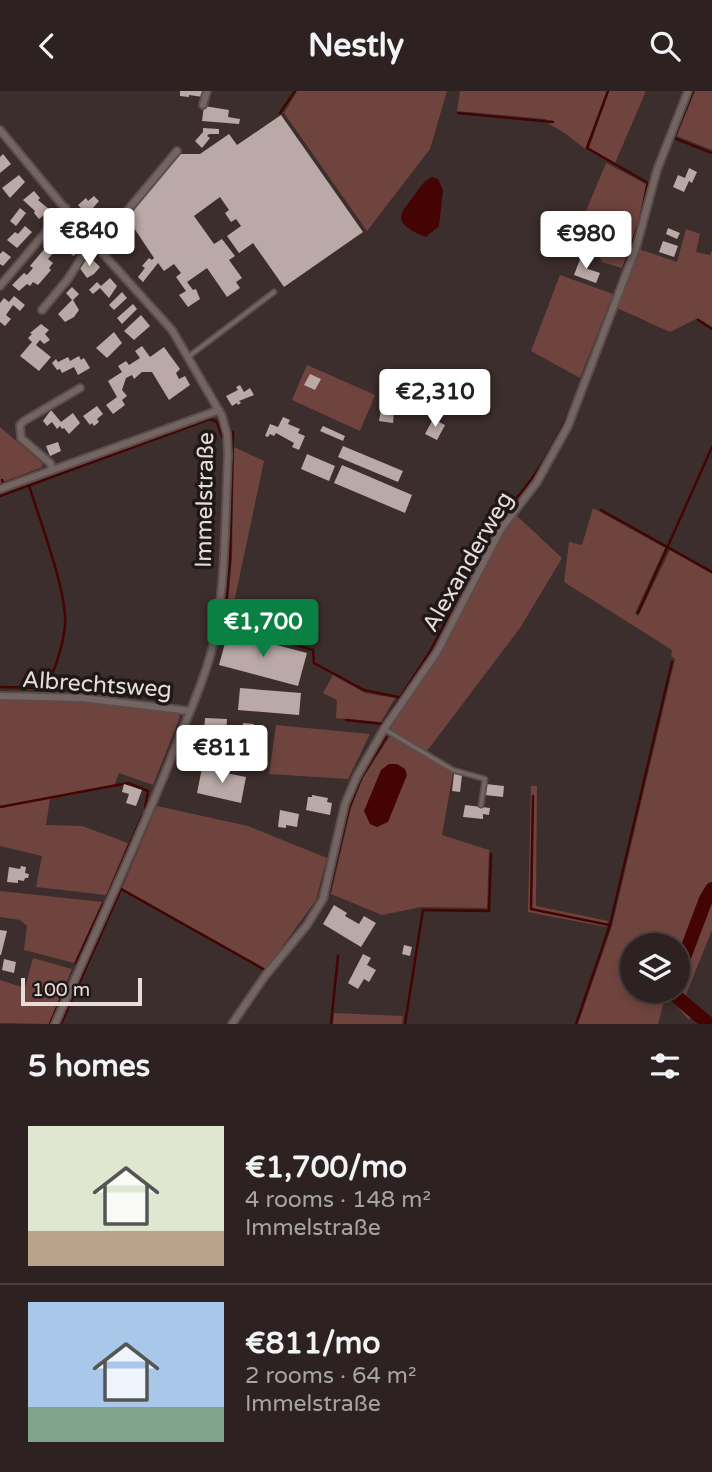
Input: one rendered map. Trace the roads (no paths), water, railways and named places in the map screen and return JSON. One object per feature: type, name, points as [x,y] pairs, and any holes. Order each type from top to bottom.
[{"type":"street","points":[[203,105],[207,91]]},
{"type":"street","name":"Alexanderweg","points":[[232,1024],[265,976],[316,913],[323,899],[345,804],[358,776],[384,730],[437,652],[501,529],[537,482],[568,426],[636,248],[657,170],[688,91]]},
{"type":"street","name":"Immelstraße","points":[[0,130],[95,244],[172,330],[219,410],[225,425],[228,455],[215,639],[190,711],[111,900],[55,1024]]},
{"type":"street","points":[[42,310],[95,244],[177,151]]},
{"type":"street","points":[[0,286],[66,208]]},
{"type":"street","points":[[52,470],[50,463],[21,438],[20,425],[80,388]]},
{"type":"street","points":[[0,489],[219,410]]},
{"type":"street","name":"Albrechtsweg","points":[[0,696],[82,698],[190,711]]},
{"type":"lane","points":[[188,357],[274,292]]},
{"type":"lane","points":[[384,730],[453,770],[485,779],[481,805]]},
{"type":"waterway","points":[[280,113],[295,91]]},
{"type":"waterway","points":[[608,91],[587,148],[648,183],[640,220],[624,268]]},
{"type":"waterway","points":[[693,91],[674,138],[712,153]]},
{"type":"waterway","points":[[458,113],[553,122]]},
{"type":"waterway","points":[[513,502],[549,453],[563,425],[621,279]]},
{"type":"waterway","points":[[698,320],[712,329]]},
{"type":"waterway","points":[[0,496],[210,419],[217,422],[223,439]]},
{"type":"waterway","points":[[233,432],[230,559],[224,624],[313,650],[314,663],[364,690],[398,697]]},
{"type":"waterway","points":[[638,613],[712,447]]},
{"type":"waterway","points":[[2,480],[4,484]]},
{"type":"waterway","points":[[0,687],[45,688],[55,666],[64,633],[65,612],[62,595],[29,485]]},
{"type":"waterway","points":[[346,720],[383,724],[431,650],[503,510]]},
{"type":"waterway","points":[[601,510],[712,572]]},
{"type":"waterway","points":[[576,1024],[610,925],[672,662]]},
{"type":"waterway","points":[[329,892],[349,808],[361,778],[386,737]]},
{"type":"waterway","points":[[0,807],[128,783],[148,791],[145,808]]},
{"type":"waterway","points":[[533,796],[531,909],[609,925]]},
{"type":"waterway","points":[[108,895],[142,816]]},
{"type":"waterway","points":[[405,1024],[423,910],[489,911],[491,854]]},
{"type":"waterway","points":[[61,1024],[121,889],[265,970]]},
{"type":"waterway","points":[[690,941],[712,889]]},
{"type":"waterway","points":[[76,963],[103,904]]},
{"type":"waterway","points":[[331,1024],[338,956]]},
{"type":"waterway","points":[[50,1024],[61,998]]},
{"type":"waterway","points":[[684,1003],[709,1024]]}]
